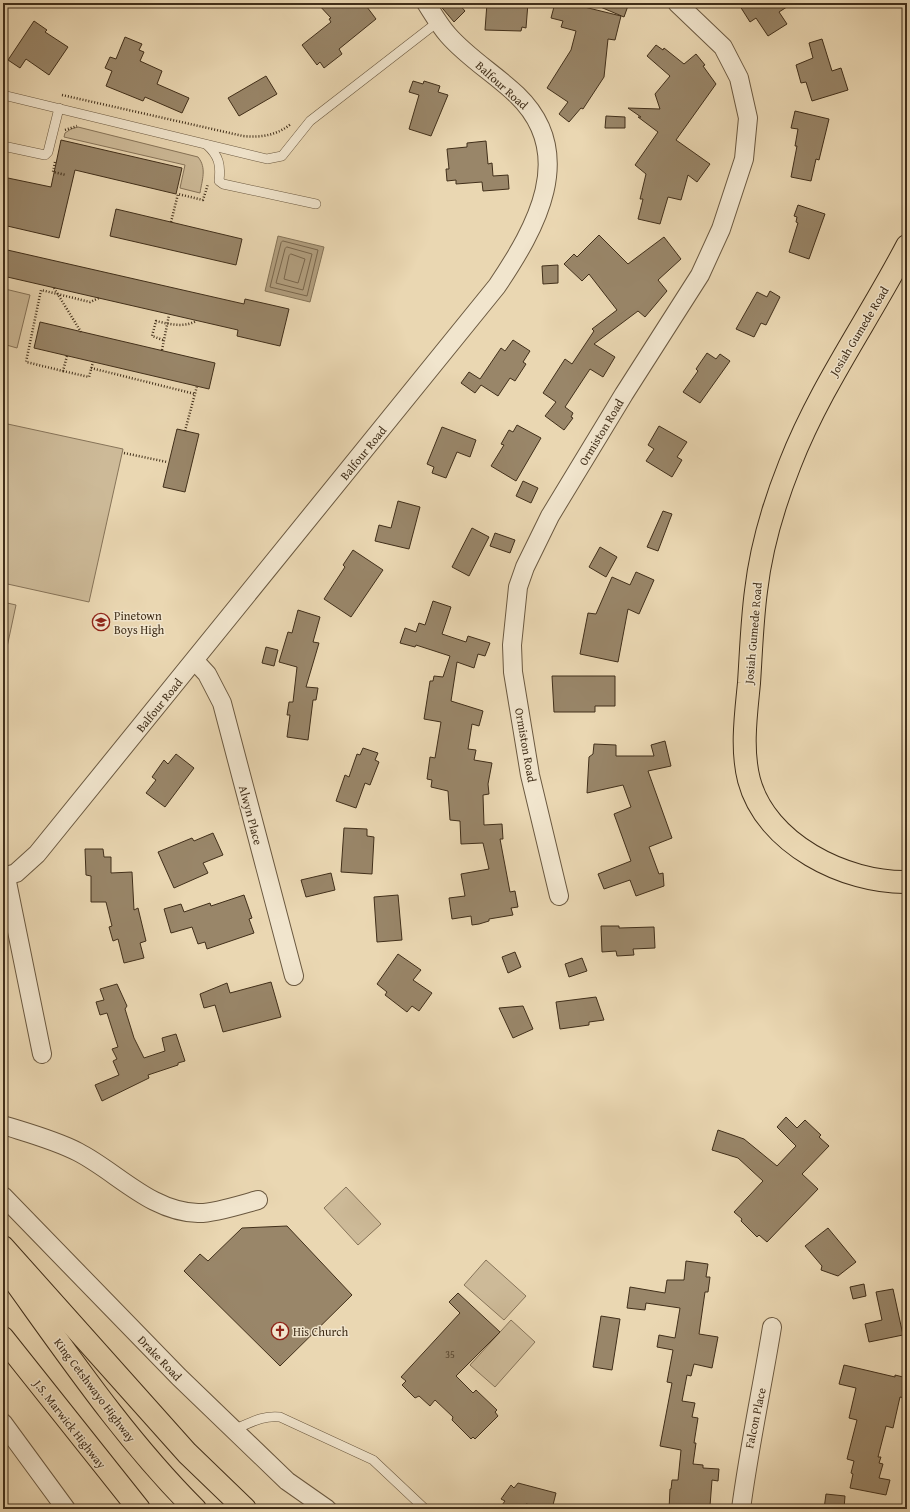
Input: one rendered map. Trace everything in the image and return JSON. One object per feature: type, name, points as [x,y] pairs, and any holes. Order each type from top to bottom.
[{"type":"main road","name":"Josiah Gumede Road","points":[[907,246],[884,290],[810,417],[790,464],[770,522],[756,590],[746,721],[746,750],[749,779],[758,802],[770,822],[801,851],[853,875],[878,880],[907,882]]},
{"type":"main road","points":[[3,1247],[187,1453],[245,1509]]},
{"type":"main road","name":"King Cetshwayo Highway","points":[[3,1266],[98,1397],[148,1459],[195,1509]]},
{"type":"main road","name":"J.S. Marwick Highway","points":[[3,1338],[138,1509]]},
{"type":"street","name":"Balfour Road","points":[[4,877],[26,865],[37,854],[195,661],[497,286],[515,260],[538,216],[544,197],[548,161],[543,130],[532,112],[518,96],[448,35],[426,3]]},
{"type":"street","name":"Ormiston Road","points":[[559,896],[530,774],[512,672],[512,638],[518,587],[525,568],[550,516],[624,394],[700,275],[721,230],[744,158],[748,118],[739,78],[723,47],[677,3]]},
{"type":"street","name":"Alwyn Place","points":[[195,661],[207,674],[222,703],[294,976]]},
{"type":"street","points":[[4,877],[42,1054]]},
{"type":"street","points":[[3,1125],[39,1136],[76,1151],[98,1163],[154,1201],[182,1211],[200,1214],[258,1200]]},
{"type":"street","name":"Drake Road","points":[[3,1196],[179,1377],[287,1481],[327,1509]]},
{"type":"street","name":"Falcon Place","points":[[741,1509],[747,1457],[766,1367],[772,1327]]},
{"type":"street","points":[[3,1423],[66,1509]]},
{"type":"lane","points":[[3,95],[268,159],[282,156],[310,121],[439,21]]},
{"type":"lane","points":[[3,146],[45,156],[48,152],[59,108]]},
{"type":"lane","points":[[206,144],[215,153],[219,163],[219,181],[223,184],[316,204]]},
{"type":"lane","points":[[234,1429],[263,1417],[280,1417],[373,1460],[425,1509]]},
{"type":"path","points":[[57,94],[243,136],[255,137],[273,134],[294,122]]},
{"type":"path","points":[[62,132],[71,127],[78,126]]},
{"type":"path","points":[[56,159],[53,172],[66,175]]},
{"type":"path","points":[[171,222],[178,194],[203,200],[209,178]]},
{"type":"path","points":[[54,288],[81,332]]},
{"type":"path","points":[[93,362],[89,377],[26,362],[41,290],[90,302],[99,298]]},
{"type":"path","points":[[162,350],[169,315]]},
{"type":"path","points":[[163,340],[152,336],[156,321],[179,325],[190,324],[196,321]]},
{"type":"path","points":[[63,371],[67,356]]},
{"type":"path","points":[[91,368],[195,394]]},
{"type":"path","points":[[185,431],[197,386]]},
{"type":"path","points":[[124,453],[167,462]]},
{"type":"shaded area","points":[[78,127],[198,157],[201,161],[203,170],[200,193],[180,188],[185,165],[64,137],[65,133]]},
{"type":"shaded area","points":[[5,289],[30,295],[17,348],[3,344],[3,298]]},
{"type":"shaded area","points":[[3,423],[123,449],[89,602],[3,583]]},
{"type":"shaded area","points":[[3,602],[16,605],[3,666]]},
{"type":"shaded area","points":[[346,1187],[381,1224],[358,1245],[324,1208]]},
{"type":"shaded area","points":[[486,1260],[526,1296],[504,1320],[464,1285]]},
{"type":"shaded area","points":[[511,1320],[535,1342],[495,1387],[470,1365]]},
{"type":"water","points":[[278,236],[324,247],[310,302],[265,291]]},
{"type":"building","points":[[317,3],[364,3],[376,19],[339,49],[342,54],[324,68],[320,62],[317,65],[302,45],[331,22],[329,19],[331,18]]},
{"type":"building","points":[[438,3],[458,3],[465,11],[454,22]]},
{"type":"building","points":[[487,3],[528,3],[526,28],[522,27],[521,31],[485,30]]},
{"type":"building","points":[[555,3],[568,3],[621,16],[615,40],[608,39],[604,77],[583,109],[581,108],[569,122],[559,114],[568,102],[547,88],[571,50],[576,31],[561,27],[563,21],[551,18]]},
{"type":"building","points":[[591,3],[629,3],[624,17]]},
{"type":"building","points":[[738,3],[793,3],[779,12],[787,24],[768,36],[756,18],[750,22]]},
{"type":"building","points":[[34,21],[47,30],[45,32],[68,47],[49,75],[26,59],[20,68],[8,60]]},
{"type":"building","points":[[125,37],[142,44],[139,50],[144,52],[140,61],[162,71],[157,84],[189,98],[182,113],[145,97],[143,101],[106,86],[112,71],[105,68],[110,57],[116,59]]},
{"type":"building","points":[[822,39],[832,71],[841,68],[848,90],[812,101],[806,82],[801,83],[796,65],[813,58],[809,43]]},
{"type":"building","points":[[656,45],[663,50],[664,48],[684,64],[696,54],[705,65],[703,66],[716,84],[676,140],[710,164],[697,182],[688,175],[681,200],[668,197],[660,224],[638,219],[643,199],[640,199],[646,174],[635,165],[658,132],[628,108],[660,109],[655,94],[670,76],[647,56]]},
{"type":"building","points":[[266,76],[277,94],[239,116],[228,98]]},
{"type":"building","points":[[413,81],[423,84],[424,81],[440,86],[438,92],[448,95],[431,136],[409,129],[419,95],[409,92]]},
{"type":"building","points":[[795,111],[829,119],[819,160],[816,159],[811,181],[791,177],[797,146],[795,146],[798,129],[791,128]]},
{"type":"building","points":[[606,116],[625,117],[625,128],[605,128]]},
{"type":"building","points":[[61,140],[182,168],[176,194],[75,170],[59,238],[3,225],[3,177],[51,187]]},
{"type":"building","points":[[486,141],[488,164],[492,163],[493,176],[508,175],[509,189],[483,191],[482,182],[456,184],[456,180],[447,181],[446,169],[449,169],[447,149],[467,147],[467,143]]},
{"type":"building","points":[[798,205],[825,214],[809,259],[789,252],[798,223],[796,222],[797,217],[794,216]]},
{"type":"building","points":[[116,209],[242,239],[236,265],[110,236]]},
{"type":"building","points":[[599,235],[628,264],[664,237],[681,259],[658,280],[667,291],[645,317],[638,311],[594,344],[615,357],[603,377],[590,369],[565,407],[573,413],[571,417],[573,418],[564,430],[545,416],[556,402],[543,393],[565,359],[572,364],[594,331],[592,329],[617,310],[589,274],[582,281],[564,264],[574,254],[577,257]]},
{"type":"building","points":[[3,249],[244,304],[245,299],[289,309],[280,346],[237,336],[238,330],[3,276]]},
{"type":"building","points":[[558,265],[558,283],[543,284],[542,266]]},
{"type":"building","points":[[770,291],[780,297],[766,325],[761,323],[754,337],[736,329],[757,292],[767,297]]},
{"type":"building","points":[[40,322],[215,363],[209,389],[34,348]]},
{"type":"building","points":[[513,340],[530,351],[523,362],[526,364],[515,381],[510,378],[498,396],[481,385],[475,393],[461,383],[469,372],[480,379],[501,348],[505,351]]},
{"type":"building","points":[[707,353],[716,359],[720,354],[730,361],[700,403],[683,392],[698,371],[696,369]]},
{"type":"building","points":[[517,425],[541,438],[516,481],[491,466],[504,445],[501,444],[509,430],[513,432]]},
{"type":"building","points":[[659,426],[687,442],[677,457],[682,460],[672,477],[646,461],[654,449],[648,445]]},
{"type":"building","points":[[442,427],[476,440],[470,457],[457,452],[446,478],[432,473],[434,467],[427,464]]},
{"type":"building","points":[[177,429],[199,434],[185,492],[163,487]]},
{"type":"building","points":[[523,481],[538,488],[531,503],[516,496]]},
{"type":"building","points":[[398,501],[420,507],[409,549],[375,541],[379,525],[391,528]]},
{"type":"building","points":[[663,511],[672,514],[658,551],[647,547]]},
{"type":"building","points":[[472,528],[489,537],[469,576],[452,567]]},
{"type":"building","points":[[495,533],[515,540],[510,553],[490,546]]},
{"type":"building","points":[[600,547],[617,557],[606,577],[589,567]]},
{"type":"building","points":[[353,550],[383,570],[351,617],[324,599],[345,567],[343,565]]},
{"type":"building","points":[[636,572],[654,580],[639,614],[628,609],[618,662],[580,654],[588,613],[596,614],[612,577],[630,585]]},
{"type":"building","points":[[433,601],[451,607],[442,634],[466,642],[468,636],[490,643],[485,656],[478,654],[474,668],[457,662],[451,701],[483,711],[479,726],[472,724],[468,749],[476,750],[474,760],[492,763],[488,784],[489,794],[483,795],[484,825],[502,824],[503,839],[500,839],[510,892],[515,891],[518,907],[511,908],[513,915],[489,919],[489,921],[472,925],[471,916],[452,919],[449,898],[465,896],[461,874],[489,869],[483,843],[461,844],[460,821],[450,820],[448,791],[431,787],[432,780],[427,779],[430,757],[435,758],[441,722],[424,719],[430,681],[433,681],[434,676],[443,677],[450,656],[416,645],[415,647],[400,643],[405,628],[416,632],[419,623],[425,625]]},
{"type":"building","points":[[298,610],[320,617],[313,642],[319,643],[306,687],[318,688],[316,700],[313,700],[308,740],[287,737],[290,715],[287,715],[289,702],[293,702],[297,667],[279,662],[288,632],[292,633]]},
{"type":"building","points":[[266,647],[278,650],[274,666],[262,663]]},
{"type":"building","points":[[552,676],[615,676],[615,706],[595,706],[595,712],[554,712]]},
{"type":"building","points":[[665,741],[671,766],[648,771],[672,838],[649,847],[659,874],[663,873],[664,886],[636,896],[630,880],[604,889],[598,874],[631,861],[614,814],[631,807],[623,785],[587,793],[589,757],[593,754],[594,744],[616,745],[616,756],[654,756],[651,745]]},
{"type":"building","points":[[363,748],[378,753],[375,760],[379,762],[370,785],[365,783],[356,808],[336,801],[345,775],[349,777],[357,754],[360,755]]},
{"type":"building","points":[[176,754],[194,768],[165,807],[146,793],[156,780],[152,777],[164,760],[168,764]]},
{"type":"building","points":[[344,828],[367,829],[367,836],[374,837],[372,874],[341,872]]},
{"type":"building","points":[[213,833],[223,855],[203,863],[208,873],[174,888],[158,852],[192,838],[194,841]]},
{"type":"building","points":[[85,849],[103,849],[104,857],[111,857],[111,873],[132,872],[134,910],[138,908],[146,941],[140,943],[144,958],[124,963],[118,939],[113,941],[109,927],[112,926],[106,902],[91,902],[91,876],[86,875]]},
{"type":"building","points":[[331,873],[335,890],[306,897],[301,880]]},
{"type":"building","points":[[244,895],[252,918],[249,919],[254,933],[207,949],[205,942],[198,944],[192,927],[171,933],[164,909],[181,904],[184,912],[210,903],[211,906]]},
{"type":"building","points":[[398,895],[402,940],[377,942],[374,897]]},
{"type":"building","points":[[601,926],[619,926],[619,928],[654,927],[655,948],[633,949],[634,955],[617,956],[616,951],[602,952]]},
{"type":"building","points":[[515,952],[521,967],[508,973],[502,957]]},
{"type":"building","points":[[398,954],[421,970],[413,980],[432,993],[419,1011],[412,1006],[407,1012],[385,995],[387,992],[377,984]]},
{"type":"building","points":[[582,958],[587,971],[569,977],[565,964]]},
{"type":"building","points":[[271,982],[281,1017],[223,1032],[215,1005],[204,1008],[200,994],[227,983],[230,993]]},
{"type":"building","points":[[117,984],[127,1006],[125,1009],[134,1038],[144,1058],[165,1051],[162,1038],[176,1034],[185,1061],[178,1063],[178,1065],[148,1075],[149,1078],[102,1101],[95,1085],[119,1075],[113,1061],[117,1059],[112,1049],[118,1047],[107,1013],[100,1015],[96,1002],[104,1000],[100,989]]},
{"type":"building","points":[[596,997],[604,1020],[589,1022],[589,1025],[560,1029],[556,1002]]},
{"type":"building","points":[[523,1006],[533,1029],[513,1038],[499,1008]]},
{"type":"building","points":[[786,1117],[797,1128],[805,1120],[821,1135],[819,1137],[829,1146],[802,1174],[818,1189],[767,1242],[759,1235],[757,1237],[734,1212],[763,1181],[738,1158],[712,1150],[718,1130],[744,1139],[777,1166],[796,1146],[777,1127]]},
{"type":"building","name":"His Church","points":[[287,1226],[352,1295],[280,1366],[184,1271],[200,1254],[208,1261],[242,1228]]},
{"type":"building","points":[[828,1228],[856,1262],[838,1276],[821,1270],[822,1266],[805,1246]]},
{"type":"building","points":[[686,1261],[708,1264],[706,1277],[710,1277],[708,1292],[705,1292],[699,1334],[718,1337],[712,1368],[694,1364],[691,1376],[687,1375],[682,1401],[695,1403],[692,1417],[698,1418],[694,1443],[696,1443],[693,1464],[703,1465],[703,1468],[719,1469],[718,1481],[712,1480],[710,1506],[700,1505],[699,1509],[669,1509],[672,1480],[678,1480],[681,1450],[660,1446],[672,1383],[667,1382],[673,1350],[657,1347],[659,1335],[675,1338],[680,1308],[646,1303],[645,1310],[627,1308],[630,1287],[665,1293],[667,1280],[684,1280]]},
{"type":"building","points":[[864,1284],[866,1296],[853,1299],[850,1287]]},
{"type":"building","points":[[893,1289],[903,1335],[869,1342],[865,1324],[882,1320],[876,1292]]},
{"type":"building","points":[[458,1293],[500,1332],[456,1376],[473,1393],[476,1390],[497,1410],[495,1412],[498,1416],[475,1439],[473,1437],[471,1439],[452,1420],[453,1417],[435,1400],[430,1406],[419,1396],[415,1398],[402,1385],[406,1381],[401,1377],[460,1313],[449,1302]]},
{"type":"building","points":[[601,1316],[620,1319],[612,1370],[593,1367]]},
{"type":"building","points":[[844,1365],[895,1377],[895,1375],[907,1378],[905,1398],[900,1397],[893,1428],[886,1426],[878,1457],[881,1457],[879,1463],[883,1464],[879,1478],[890,1480],[886,1495],[850,1488],[853,1474],[851,1473],[854,1461],[847,1459],[857,1420],[849,1418],[856,1388],[839,1384]]},
{"type":"building","points":[[518,1483],[556,1493],[552,1509],[526,1504],[522,1509],[499,1509],[505,1501],[501,1499],[511,1485],[514,1488]]},
{"type":"building","points":[[826,1494],[845,1496],[844,1509],[824,1509]]},
{"type":"place","name":"Pinetown Boys High","points":[[101,622]]},
{"type":"place","name":"His Church","points":[[280,1331]]}]
